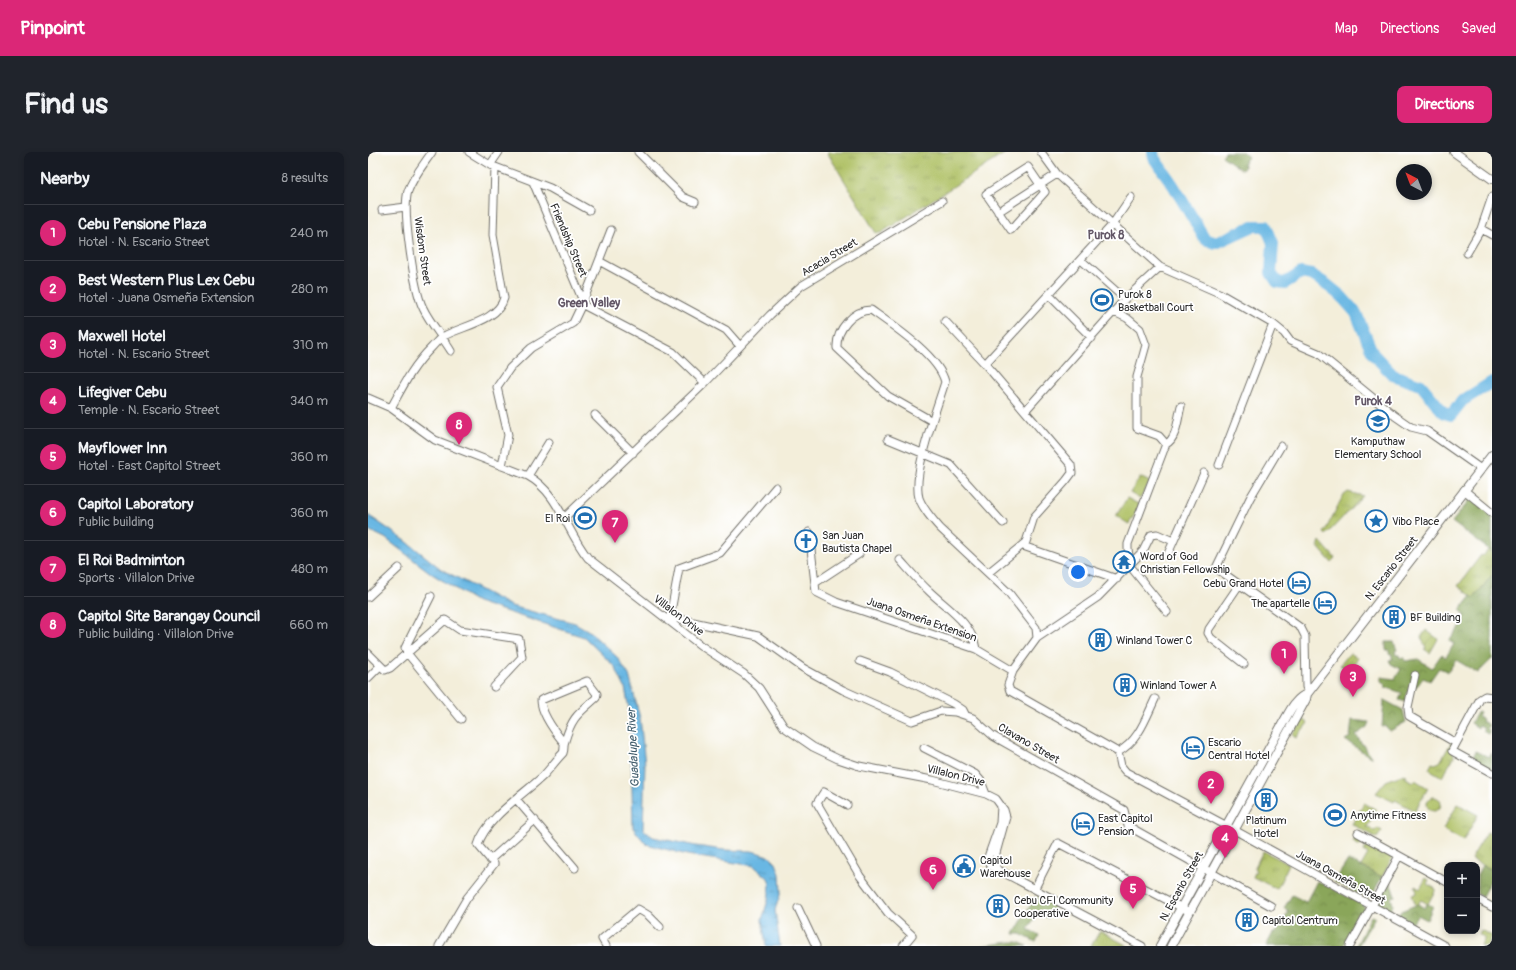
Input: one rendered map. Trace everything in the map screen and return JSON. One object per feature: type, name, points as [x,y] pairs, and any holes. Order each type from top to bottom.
[{"type":"main road","points":[[1454,152],[1492,179]]},
{"type":"main road","name":"N. Escario Street","points":[[1171,946],[1210,873],[1288,714],[1301,696],[1308,692],[1492,455]]},
{"type":"main road","name":"N. Escario Street","points":[[1160,946],[1203,869],[1231,828]]},
{"type":"street","name":"Wisdom Street","points":[[432,152],[408,191],[406,207],[417,290],[422,306],[429,319],[443,336],[451,351]]},
{"type":"street","points":[[469,152],[493,166],[550,188],[589,210]]},
{"type":"street","points":[[391,408],[418,362],[443,336],[482,319],[499,309],[503,303],[504,298],[493,235],[493,166],[499,152]]},
{"type":"street","points":[[638,152],[683,197],[695,202]]},
{"type":"street","points":[[1041,152],[1057,174],[1160,267],[1219,293],[1273,324],[1284,332],[1290,341],[1318,353],[1334,365],[1395,416],[1411,427],[1427,431],[1481,469]]},
{"type":"street","points":[[1028,167],[1045,192],[1011,230],[998,212],[986,194],[1028,167]]},
{"type":"street","points":[[998,212],[1057,174]]},
{"type":"street","name":"Friendship Street","points":[[533,182],[583,302],[590,310],[673,352],[705,383]]},
{"type":"street","points":[[986,364],[1082,260],[1112,225],[1131,197]]},
{"type":"street","points":[[1468,253],[1481,229],[1492,197]]},
{"type":"street","name":"Acacia Street","points":[[564,518],[705,383],[801,286],[942,201]]},
{"type":"street","points":[[382,210],[406,207]]},
{"type":"street","points":[[1481,229],[1492,235]]},
{"type":"street","points":[[502,466],[508,435],[497,387],[510,368],[531,348],[573,323],[583,302],[611,230]]},
{"type":"street","points":[[1082,260],[1125,299]]},
{"type":"street","points":[[599,261],[726,330],[740,346]]},
{"type":"street","points":[[1025,411],[1092,338],[1125,299],[1160,267]]},
{"type":"street","points":[[1049,295],[1092,338]]},
{"type":"street","points":[[932,421],[888,396],[837,348],[837,337],[856,313],[871,310],[912,339],[942,372],[946,382],[932,421],[924,455],[918,487],[919,499],[940,528],[1009,593],[1036,628],[1037,638]]},
{"type":"street","points":[[1114,312],[1127,318],[1140,328],[1146,345],[1137,377],[1137,428],[1159,436],[1166,444]]},
{"type":"street","points":[[945,321],[986,364],[1071,465],[1072,474],[1037,512],[1026,542],[1023,546],[988,572]]},
{"type":"street","points":[[1219,465],[1273,324]]},
{"type":"street","name":"Villalon Drive","points":[[368,398],[391,408],[435,440],[528,476],[539,482],[547,489],[581,550],[588,558],[752,681],[784,727],[813,747],[838,759],[859,766],[932,780],[986,794],[996,799],[1004,810],[1006,817],[996,853],[996,868],[1142,946]]},
{"type":"street","points":[[1167,612],[1130,566],[1128,544],[1166,444],[1170,442],[1173,436],[1181,406]]},
{"type":"street","points":[[595,415],[633,453]]},
{"type":"street","points":[[888,439],[951,465],[1003,523]]},
{"type":"street","points":[[528,476],[549,442]]},
{"type":"street","points":[[1281,446],[1250,498],[1216,565],[1218,570],[1302,628],[1305,636],[1306,687],[1308,692]]},
{"type":"street","points":[[1167,556],[1204,473]]},
{"type":"street","points":[[669,619],[679,568],[720,553],[776,487]]},
{"type":"street","points":[[1464,490],[1492,513]]},
{"type":"street","name":"Juana Osmeña Extension","points":[[808,532],[816,592],[827,598],[976,649],[1013,671]]},
{"type":"street","points":[[1174,541],[1157,534],[1151,535],[1143,551],[1117,580],[1098,597],[1037,638],[1013,671],[1008,685],[1010,691],[1118,752],[1121,766],[1126,772],[1231,828]]},
{"type":"street","points":[[1023,546],[1117,580]]},
{"type":"street","points":[[815,583],[859,554]]},
{"type":"street","points":[[900,560],[926,589],[955,614],[970,630],[974,638],[976,649]]},
{"type":"street","points":[[368,597],[399,568]]},
{"type":"street","points":[[1239,585],[1208,633],[1211,638],[1244,664]]},
{"type":"street","points":[[431,596],[405,648],[407,653],[461,719]]},
{"type":"street","name":"Clavano Street","points":[[669,619],[758,636],[803,668],[843,690],[912,721],[941,711],[965,714],[973,718],[993,736],[1124,810],[1128,826],[1271,906]]},
{"type":"street","points":[[368,653],[385,670],[390,668],[445,620],[460,630],[519,639],[522,657],[494,687]]},
{"type":"street","points":[[860,661],[890,672],[954,704],[963,710],[965,714]]},
{"type":"street","points":[[368,678],[380,666]]},
{"type":"street","points":[[1415,675],[1408,707],[1410,716],[1456,743]]},
{"type":"street","points":[[439,946],[467,898],[494,864],[478,845],[480,838],[496,818],[543,775],[563,753],[565,748],[564,743],[574,718],[596,698],[597,694],[587,681],[541,700],[541,706],[556,734],[564,743]]},
{"type":"street","points":[[1492,697],[1485,696],[1480,698],[1452,751],[1492,773]]},
{"type":"street","points":[[1118,752],[1123,749],[1141,730],[1155,699]]},
{"type":"street","points":[[924,748],[975,774],[981,781],[986,794]]},
{"type":"street","points":[[847,804],[824,792],[817,803],[860,876],[888,913],[912,935],[903,946]]},
{"type":"street","points":[[516,799],[575,868]]},
{"type":"street","points":[[490,860],[535,820]]},
{"type":"street","name":"Juana Osmeña Street","points":[[1231,828],[1445,946]]},
{"type":"street","points":[[1358,833],[1444,880]]},
{"type":"street","points":[[1034,888],[1058,843],[1190,912]]},
{"type":"street","points":[[1350,946],[1399,856]]},
{"type":"street","points":[[1480,901],[1492,907]]},
{"type":"street","points":[[606,946],[602,939],[638,908],[648,915],[660,927]]},
{"type":"street","points":[[798,908],[816,946]]},
{"type":"green space","points":[[827,152],[1007,152],[881,233],[876,233]]},
{"type":"green space","points":[[1225,152],[1243,152],[1248,157],[1243,164],[1245,166],[1242,170],[1222,156]]},
{"type":"green space","points":[[1140,477],[1150,482],[1140,499],[1130,493]]},
{"type":"green space","points":[[1348,492],[1363,496],[1326,535],[1324,533],[1343,496]]},
{"type":"green space","points":[[1472,497],[1492,513],[1492,552],[1452,522]]},
{"type":"green space","points":[[1127,498],[1140,505],[1129,524],[1116,516]]},
{"type":"green space","points":[[1320,541],[1335,558],[1331,562],[1318,547]]},
{"type":"green space","points":[[1488,550],[1492,553],[1492,575],[1474,598],[1458,586],[1481,555],[1483,556]]},
{"type":"green space","points":[[1492,575],[1492,659],[1478,673],[1456,660],[1448,672],[1439,668],[1430,681],[1423,678],[1418,685],[1407,692],[1406,702],[1399,700],[1402,693],[1385,687],[1385,683],[1381,682],[1381,677],[1395,679],[1401,669],[1391,664],[1389,660],[1392,660],[1392,654],[1389,654],[1389,650],[1386,650],[1386,642],[1394,642],[1397,650],[1395,651],[1396,655],[1399,655],[1400,658],[1403,657],[1405,661],[1418,659],[1432,668],[1441,655],[1446,657],[1454,644],[1449,641],[1463,623],[1464,614],[1460,610],[1471,596],[1474,598]]},
{"type":"green space","points":[[1426,630],[1438,639],[1430,653],[1424,649],[1426,648],[1421,637]]},
{"type":"green space","points":[[1350,653],[1358,658],[1351,669],[1348,667],[1347,670],[1340,665]]},
{"type":"green space","points":[[1384,700],[1403,710],[1406,722],[1390,731],[1385,726],[1382,727]]},
{"type":"green space","points":[[1478,711],[1480,712],[1478,716],[1483,719],[1482,721],[1489,725],[1487,729],[1490,731],[1488,734],[1483,731],[1484,728],[1479,725],[1478,728],[1471,723]]},
{"type":"green space","points":[[1301,718],[1308,723],[1296,738],[1292,735]]},
{"type":"green space","points":[[1352,720],[1369,722],[1367,727],[1356,735],[1372,758],[1345,740],[1350,737]]},
{"type":"green space","points":[[1452,741],[1454,757],[1442,777],[1429,769],[1432,763],[1435,764],[1440,762]]},
{"type":"green space","points":[[1476,751],[1489,757],[1492,752],[1492,769],[1472,758]]},
{"type":"green space","points":[[1404,774],[1407,775],[1406,778],[1414,782],[1415,780],[1428,788],[1415,811],[1395,800],[1394,802],[1376,793],[1386,781]]},
{"type":"green space","points":[[1434,797],[1439,799],[1441,804],[1439,809],[1434,811],[1429,809],[1427,804],[1429,799]]},
{"type":"green space","points":[[1364,803],[1377,810],[1367,827],[1375,831],[1377,828],[1382,831],[1377,838],[1352,824]]},
{"type":"green space","points":[[1458,804],[1478,815],[1463,841],[1443,829]]},
{"type":"green space","points":[[1487,832],[1492,834],[1492,870],[1480,864],[1480,862],[1471,859]]},
{"type":"green space","points":[[1357,835],[1394,855],[1382,877],[1361,866],[1368,854],[1364,851],[1367,845],[1362,842],[1360,846],[1353,842]]},
{"type":"green space","points":[[1263,851],[1289,864],[1277,889],[1253,877],[1256,870],[1254,869]]},
{"type":"green space","points":[[1348,860],[1382,877],[1371,897],[1368,898],[1334,882]]},
{"type":"green space","points":[[1482,865],[1492,870],[1492,878],[1482,896],[1480,895],[1480,869]]},
{"type":"green space","points":[[1426,878],[1429,880],[1427,884],[1436,889],[1428,904],[1421,900],[1416,906],[1412,895],[1417,893],[1415,886],[1420,889]]},
{"type":"green space","points":[[1317,881],[1362,904],[1365,908],[1364,913],[1343,946],[1266,946],[1273,933],[1276,933],[1289,911],[1284,908],[1292,895],[1306,902]]},
{"type":"green space","points":[[1390,882],[1395,896],[1391,897],[1393,905],[1390,911],[1377,904]]},
{"type":"green space","points":[[1036,896],[1055,906],[1048,918],[1037,913],[1028,929],[1039,935],[1036,942],[1020,934],[1014,934]]},
{"type":"green space","points":[[1418,904],[1424,908],[1427,904],[1433,906],[1427,920],[1418,915],[1412,924],[1398,915],[1401,911]]},
{"type":"green space","points":[[1371,916],[1375,917],[1358,946],[1356,946]]},
{"type":"green space","points":[[1481,930],[1492,936],[1488,945],[1490,946],[1480,946],[1485,938],[1479,934]]},
{"type":"green space","points":[[1100,931],[1128,946],[1091,946]]},
{"type":"green space","points":[[1018,942],[1027,946],[981,946]]},
{"type":"water","name":"Guadalupe River","points":[[368,515],[406,541],[441,569],[511,606],[575,623],[589,631],[617,657],[629,675],[640,718],[645,764],[643,829],[653,837],[724,850],[752,851],[769,856],[776,863],[780,874],[781,892],[775,910],[780,946],[766,946],[762,920],[768,900],[770,885],[768,878],[754,866],[687,855],[646,844],[633,828],[630,714],[625,688],[615,667],[584,637],[477,602],[432,574],[385,538],[368,530]]},
{"type":"waterway","points":[[1153,152],[1154,158],[1173,185],[1205,239],[1216,243],[1253,226],[1266,226],[1273,243],[1271,273],[1277,282],[1285,283],[1301,273],[1312,275],[1326,284],[1341,296],[1356,313],[1373,354],[1393,375],[1421,385],[1444,413],[1451,415],[1462,401],[1492,382]]},
{"type":"place","name":"Purok 8 Basketball Court","points":[[1102,300]]},
{"type":"place","name":"Kamputhaw Elementary School","points":[[1378,421]]},
{"type":"place","name":"Capitol Site Barangay Council","points":[[459,445]]},
{"type":"place","name":"El Roi","points":[[585,518]]},
{"type":"place","name":"Vibo Place","points":[[1376,521]]},
{"type":"place","name":"San Juan Bautista Chapel","points":[[806,541]]},
{"type":"place","name":"El Roi Badminton","points":[[615,543]]},
{"type":"place","name":"Word of God Christian Fellowship","points":[[1124,562]]},
{"type":"place","name":"Cebu Grand Hotel","points":[[1299,583]]},
{"type":"place","name":"The apartelle","points":[[1325,603]]},
{"type":"place","name":"BF Building","points":[[1394,617]]},
{"type":"place","name":"Winland Tower C","points":[[1100,640]]},
{"type":"place","name":"Cebu Pensione Plaza","points":[[1284,674]]},
{"type":"place","name":"Winland Tower A","points":[[1125,685]]},
{"type":"place","name":"Maxwell Hotel","points":[[1353,697]]},
{"type":"place","name":"Escario Central Hotel","points":[[1193,748]]},
{"type":"place","name":"Platinum Hotel","points":[[1266,800]]},
{"type":"place","name":"Best Western Plus Lex Cebu","points":[[1211,804]]},
{"type":"place","name":"Anytime Fitness","points":[[1335,815]]},
{"type":"place","name":"East Capitol Pension","points":[[1083,824]]},
{"type":"place","name":"Lifegiver Cebu","points":[[1225,858]]},
{"type":"place","name":"Capitol Warehouse","points":[[964,866]]},
{"type":"place","name":"Capitol Laboratory","points":[[933,890]]},
{"type":"place","name":"Cebu CFI Community Cooperative","points":[[998,906]]},
{"type":"place","name":"Mayflower Inn","points":[[1133,909]]},
{"type":"place","name":"Capitol Centrum","points":[[1247,920]]},
{"type":"district","name":"Purok 8","points":[[1106,235]]},
{"type":"district","name":"Green Valley","points":[[589,303]]},
{"type":"district","name":"Purok 4","points":[[1373,401]]}]
